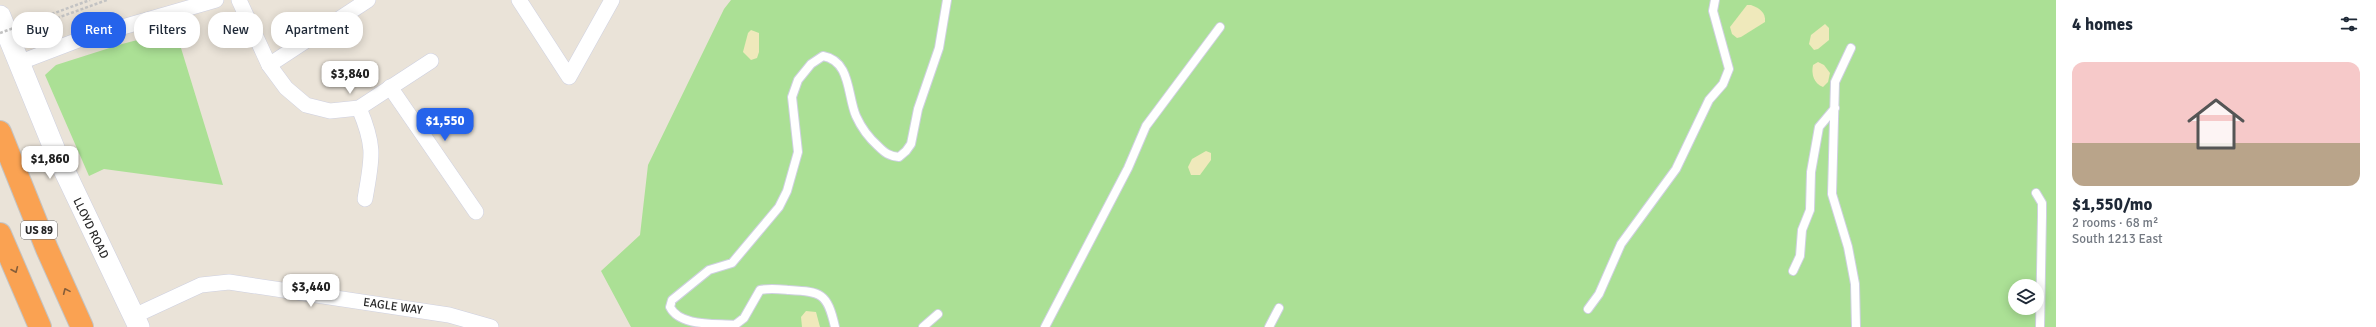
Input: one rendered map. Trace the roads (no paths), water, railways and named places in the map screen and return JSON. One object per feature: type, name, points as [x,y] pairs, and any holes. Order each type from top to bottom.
[{"type":"highway","name":"US 89","points":[[0,132],[41,234],[82,327]]},
{"type":"highway","name":"US 89","points":[[0,234],[40,327]]},
{"type":"street","points":[[18,63],[81,39],[216,0]]},
{"type":"street","points":[[239,0],[269,66],[286,88],[306,105],[330,111],[359,108],[431,61]]},
{"type":"street","points":[[269,66],[368,0]]},
{"type":"street","points":[[519,0],[569,77],[612,0]]},
{"type":"street","name":"LLOYD ROAD","points":[[0,16],[56,153],[137,322]]},
{"type":"street","points":[[390,87],[476,212]]},
{"type":"street","points":[[359,108],[369,132],[373,154],[365,200]]},
{"type":"street","name":"EAGLE WAY","points":[[137,322],[201,285],[229,282],[448,321],[491,327]]},
{"type":"lane","points":[[835,327],[831,308],[822,296],[807,290],[770,288],[760,290],[744,318],[735,325],[685,320],[674,314],[670,307],[672,300],[709,270],[732,263],[779,207],[787,191],[798,152],[792,97],[798,80],[811,64],[823,56],[831,58],[841,67],[856,115],[874,142],[889,156],[899,157],[906,151],[911,144],[918,109],[939,48],[947,0]]},
{"type":"lane","points":[[1588,309],[1599,294],[1621,244],[1676,169],[1709,100],[1723,84],[1728,69],[1713,11],[1715,0]]},
{"type":"lane","points":[[1045,327],[1128,168],[1146,126],[1220,27]]},
{"type":"lane","points":[[1851,48],[1835,82],[1832,194],[1848,246],[1854,276],[1856,327]]},
{"type":"lane","points":[[1793,271],[1800,256],[1805,219],[1810,210],[1811,172],[1819,127],[1835,108]]},
{"type":"lane","points":[[2036,193],[2042,203],[2040,327]]},
{"type":"lane","points":[[1269,327],[1278,308]]},
{"type":"lane","points":[[923,327],[938,314]]}]
